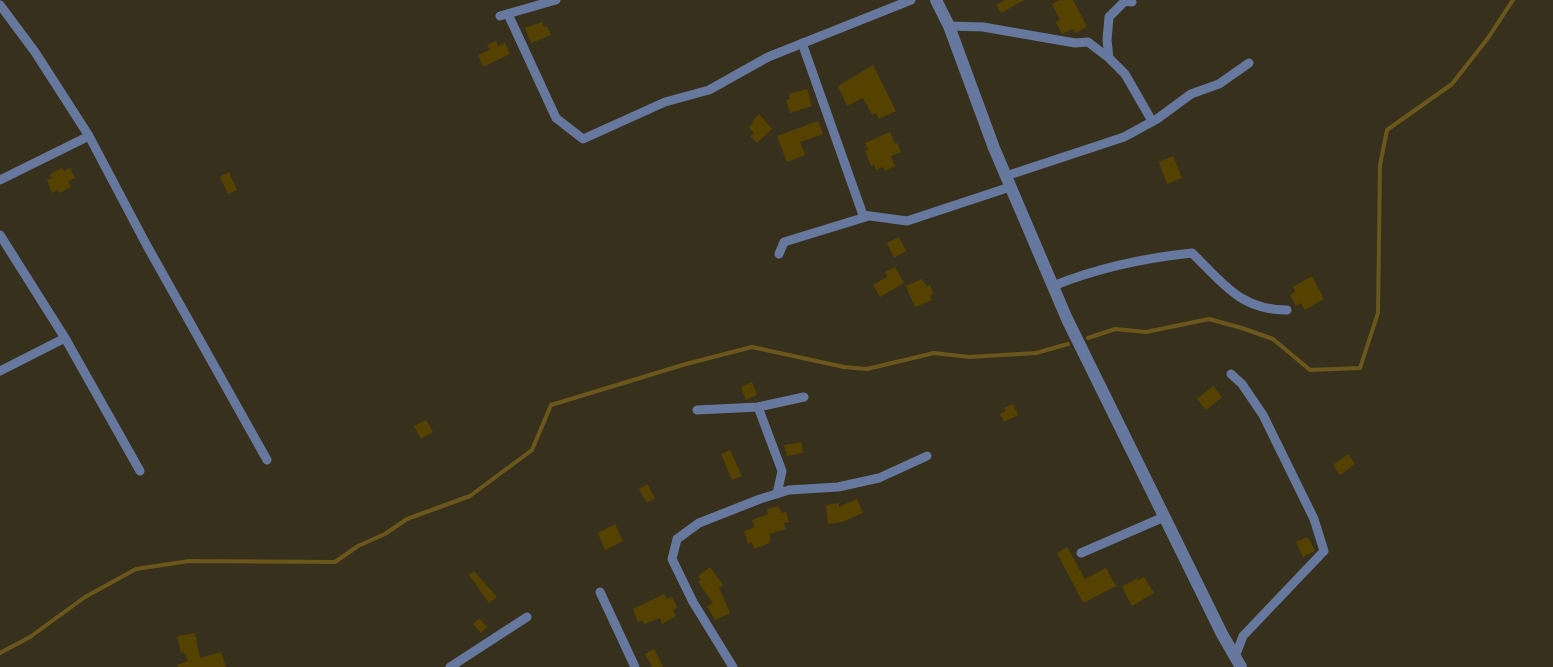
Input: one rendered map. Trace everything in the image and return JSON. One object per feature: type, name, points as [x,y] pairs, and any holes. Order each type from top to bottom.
[{"type":"street","points":[[556,0],[504,15],[556,118],[583,139],[665,102],[709,90],[768,57],[911,0]]},
{"type":"street","points":[[936,0],[949,26],[1008,181],[1072,328],[1222,634],[1238,662]]},
{"type":"street","points":[[1109,58],[1107,40],[1109,17],[1125,2],[1132,2]]},
{"type":"street","points":[[0,5],[35,52],[89,136],[146,244],[267,460]]},
{"type":"street","points":[[949,26],[983,27],[1075,43],[1088,42],[1125,74],[1152,122]]},
{"type":"street","points":[[802,43],[863,215],[907,221],[1124,137],[1152,122],[1191,94],[1219,84],[1249,63]]},
{"type":"street","points":[[0,180],[89,136]]},
{"type":"street","points":[[779,254],[784,242],[870,216]]},
{"type":"street","points":[[0,235],[65,338],[140,471]]},
{"type":"street","points":[[1053,286],[1084,274],[1164,256],[1192,253],[1247,303],[1274,310],[1287,310]]},
{"type":"street","points":[[0,371],[65,338]]},
{"type":"street","points":[[1231,374],[1242,384],[1263,415],[1314,519],[1324,551],[1243,636],[1238,662]]},
{"type":"street","points":[[697,410],[758,407],[804,397]]},
{"type":"street","points":[[758,407],[782,471],[777,494]]},
{"type":"street","points":[[733,667],[693,602],[672,559],[677,539],[699,523],[789,490],[838,487],[879,478],[927,456]]},
{"type":"street","points":[[1081,553],[1164,517]]},
{"type":"street","points":[[600,592],[635,667]]},
{"type":"street","points":[[450,667],[527,617]]},
{"type":"building","points":[[1005,0],[1024,0],[1001,13],[996,5]]},
{"type":"building","points":[[1060,0],[1073,0],[1087,27],[1075,33],[1073,29],[1062,34],[1056,22],[1060,20],[1052,4]]},
{"type":"building","points":[[542,22],[544,27],[547,26],[551,35],[531,43],[525,28]]},
{"type":"building","points":[[496,41],[498,46],[505,43],[510,54],[483,67],[478,55],[490,50],[487,45]]},
{"type":"building","points":[[873,65],[896,111],[879,119],[876,113],[872,115],[863,98],[847,106],[838,86]]},
{"type":"building","points":[[807,89],[812,106],[790,113],[786,100],[790,99],[789,94]]},
{"type":"building","points":[[759,114],[772,129],[757,143],[750,136],[754,133],[749,127]]},
{"type":"building","points":[[818,121],[823,134],[800,142],[805,155],[787,162],[777,136]]},
{"type":"building","points":[[890,132],[901,152],[891,156],[895,166],[885,171],[883,167],[876,170],[874,164],[871,166],[865,151],[868,150],[865,143]]},
{"type":"building","points":[[1173,156],[1182,178],[1167,184],[1159,162]]},
{"type":"building","points":[[62,168],[64,171],[70,168],[75,178],[68,181],[71,187],[59,193],[58,190],[52,193],[47,180],[52,178],[50,174]]},
{"type":"building","points":[[229,172],[237,190],[228,194],[220,177]]},
{"type":"building","points":[[899,237],[906,251],[894,258],[887,243]]},
{"type":"building","points":[[895,267],[904,283],[880,297],[873,285],[887,277],[885,272]]},
{"type":"building","points":[[1312,276],[1324,299],[1305,310],[1301,303],[1296,306],[1290,295],[1295,292],[1293,287]]},
{"type":"building","points":[[922,279],[927,287],[930,285],[934,293],[930,295],[932,300],[915,307],[906,286]]},
{"type":"building","points":[[752,382],[757,395],[746,400],[741,387]]},
{"type":"building","points":[[1213,386],[1222,397],[1206,410],[1197,399]]},
{"type":"building","points":[[1013,404],[1018,415],[1004,422],[1000,414],[1006,411],[1004,408]]},
{"type":"building","points":[[426,420],[433,432],[421,439],[414,426]]},
{"type":"building","points":[[801,442],[803,453],[787,456],[784,445]]},
{"type":"building","points":[[730,450],[742,476],[732,480],[721,454]]},
{"type":"building","points":[[1348,454],[1355,464],[1340,475],[1333,465]]},
{"type":"building","points":[[647,484],[655,498],[647,503],[639,489]]},
{"type":"building","points":[[857,499],[863,513],[842,522],[828,524],[826,505],[839,503],[839,507]]},
{"type":"building","points":[[779,506],[781,513],[786,512],[789,522],[784,523],[786,529],[769,534],[770,543],[754,549],[752,542],[748,544],[744,531],[755,527],[752,520],[768,514],[767,509]]},
{"type":"building","points":[[615,524],[623,541],[605,550],[598,533]]},
{"type":"building","points":[[1308,537],[1315,551],[1303,557],[1296,542]]},
{"type":"building","points":[[1067,547],[1085,579],[1106,568],[1116,586],[1083,603],[1057,553]]},
{"type":"building","points":[[710,567],[723,585],[719,588],[730,613],[715,620],[707,606],[713,603],[698,582],[701,580],[698,576]]},
{"type":"building","points":[[474,571],[497,597],[489,603],[469,575]]},
{"type":"building","points":[[1144,577],[1154,593],[1132,606],[1122,587],[1137,578],[1138,580]]},
{"type":"building","points":[[664,594],[667,599],[672,597],[677,607],[673,610],[676,616],[662,624],[660,618],[644,624],[642,620],[638,622],[633,609]]},
{"type":"building","points":[[479,618],[487,627],[481,633],[473,624]]},
{"type":"building","points":[[195,633],[200,658],[221,652],[226,667],[178,667],[177,665],[188,661],[184,652],[181,653],[177,636]]},
{"type":"building","points":[[654,649],[663,667],[652,667],[645,654]]},
{"type":"waterway","points":[[1088,338],[1115,329],[1146,332],[1209,319],[1273,339],[1310,370],[1360,368],[1378,313],[1380,165],[1387,130],[1452,84],[1488,38],[1513,0]]},
{"type":"waterway","points":[[0,653],[30,637],[85,597],[136,569],[189,561],[335,562],[358,546],[385,534],[407,519],[470,496],[532,450],[551,405],[686,364],[752,347],[844,367],[867,369],[934,353],[969,357],[1036,353],[1068,344]]}]
